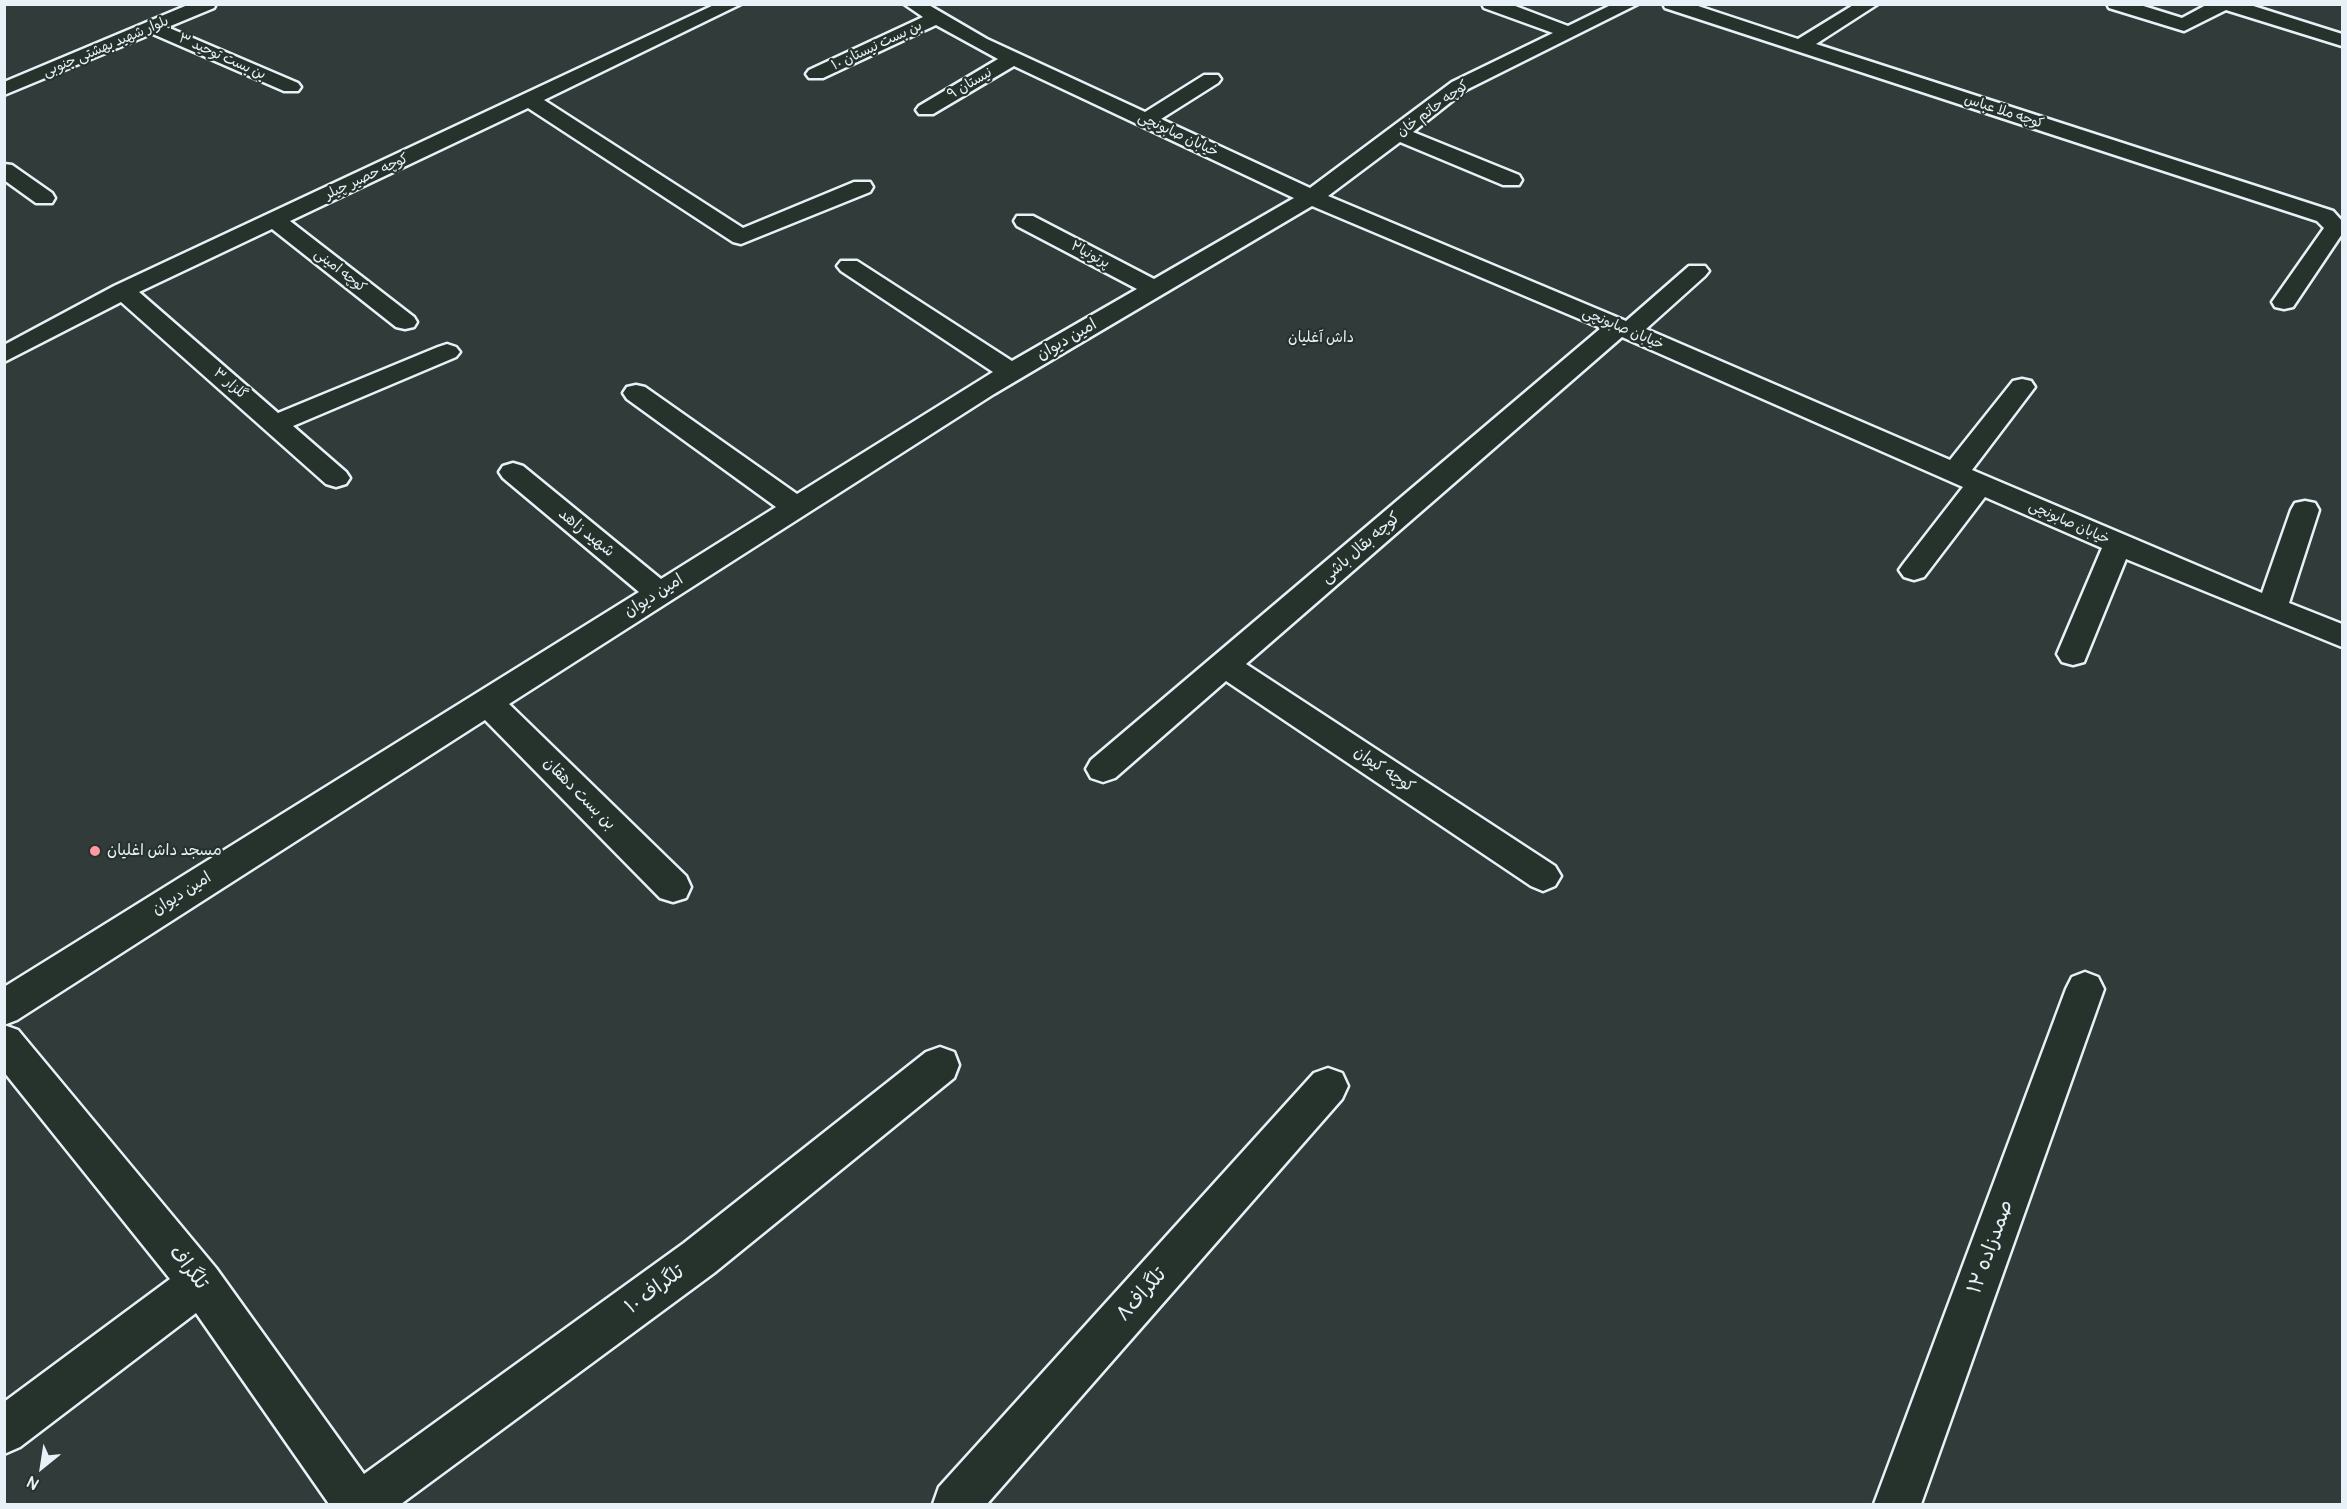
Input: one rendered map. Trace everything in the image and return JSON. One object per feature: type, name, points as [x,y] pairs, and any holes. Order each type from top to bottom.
[{"type":"street","name":"بلوار شهید بهشتی جنوبی","points":[[4,89],[207,4]]},
{"type":"street","name":"کوچه حصیر چیلر","points":[[4,355],[123,291],[732,4]]},
{"type":"street","name":"خیابان صابونچی","points":[[913,4],[1014,58],[1311,197],[1623,329],[2118,544],[2343,636]]},
{"type":"street","points":[[1491,4],[1569,33]]},
{"type":"street","name":"کوچه حاتم خان","points":[[1311,197],[1330,186],[1460,86],[1629,4]]},
{"type":"street","name":"کوچه ملا عباس","points":[[1672,4],[2325,216],[2334,222],[2336,227],[2284,302]]},
{"type":"street","points":[[1800,46],[1869,4]]},
{"type":"street","points":[[2116,4],[2184,25],[2224,4],[2343,40]]},
{"type":"street","name":"بن بست نیستان ۱۰","points":[[816,74],[938,18]]},
{"type":"street","name":"۳ بن بست توحید","points":[[153,27],[291,87]]},
{"type":"street","name":"نیستان ۹","points":[[926,110],[1014,58]]},
{"type":"street","points":[[1146,120],[1211,79]]},
{"type":"street","points":[[529,100],[741,237],[862,187]]},
{"type":"street","points":[[1398,133],[1511,180]]},
{"type":"street","points":[[4,170],[44,198]]},
{"type":"street","name":"امین دیوان","points":[[4,1008],[796,507],[1012,373],[1311,197]]},
{"type":"street","name":"کوچه امینی","points":[[274,220],[405,322]]},
{"type":"street","name":"پرتونیا۲","points":[[1025,221],[1155,289]]},
{"type":"street","points":[[849,266],[1012,373]]},
{"type":"street","name":"کوچه بقال باشی","points":[[1103,769],[1623,329],[1697,271]]},
{"type":"street","name":"گلزار ۳","points":[[123,291],[336,478]]},
{"type":"street","points":[[275,424],[447,352]]},
{"type":"street","points":[[1914,570],[2022,387]]},
{"type":"street","points":[[636,393],[796,507]]},
{"type":"street","name":"شهید زاهد","points":[[513,472],[659,593]]},
{"type":"street","points":[[2272,608],[2306,510]]},
{"type":"street","points":[[2073,654],[2118,544]]},
{"type":"street","name":"کوچه کیوان","points":[[1225,665],[1543,876]]},
{"type":"street","name":"بن بست دهقان","points":[[486,701],[673,887]]},
{"type":"street","name":"صمدزاده ۱۲","points":[[1897,1504],[2085,989]]},
{"type":"street","name":"تلگراف","points":[[4,1042],[201,1283],[357,1504]]},
{"type":"street","name":"تلگراف ۱۰","points":[[362,1504],[699,1258],[940,1065]]},
{"type":"street","name":"تلگراف۸","points":[[956,1504],[1328,1086]]},
{"type":"street","points":[[4,1431],[201,1283]]},
{"type":"place","name":"مسجد داش اغلیان","points":[[95,851]]},
{"type":"district","name":"داش آغلیان","points":[[1321,338]]}]
